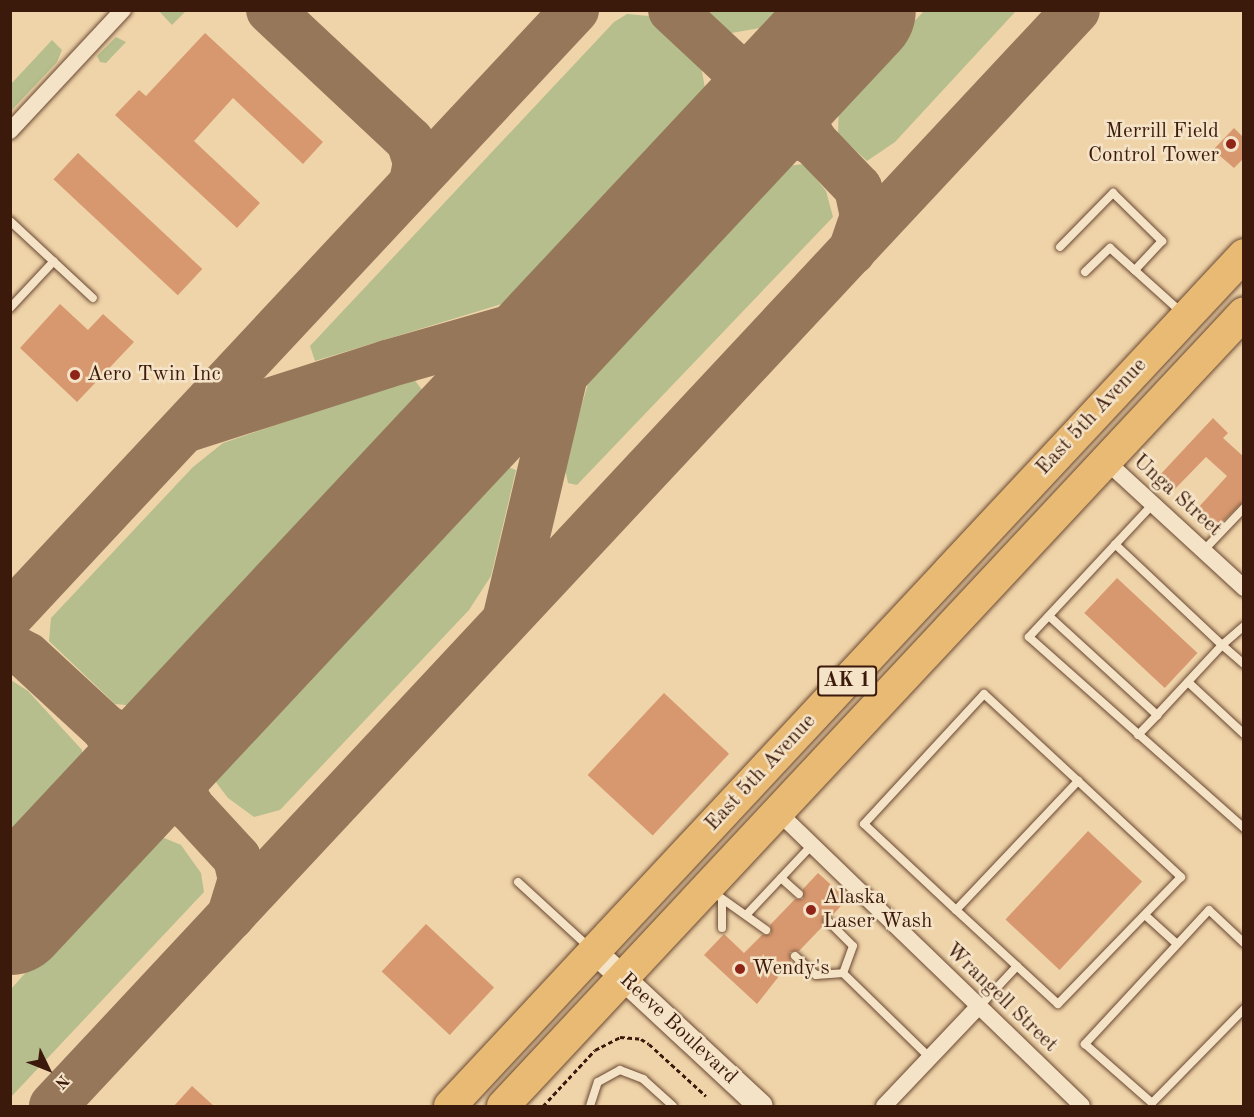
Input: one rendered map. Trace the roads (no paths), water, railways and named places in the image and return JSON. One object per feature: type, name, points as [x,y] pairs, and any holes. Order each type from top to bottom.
[{"type":"highway","name":"East 5th Avenue","points":[[450,1107],[1244,255]]},
{"type":"highway","name":"East 5th Avenue","points":[[503,1107],[623,978],[715,895],[779,813],[1242,318]]},
{"type":"street","points":[[10,131],[123,10]]},
{"type":"street","name":"Unga Street","points":[[1106,461],[1244,588]]},
{"type":"street","name":"Wrangell Street","points":[[779,813],[1082,1107]]},
{"type":"street","name":"Reeve Boulevard","points":[[595,952],[761,1107]]},
{"type":"street","points":[[884,1107],[978,1007]]},
{"type":"lane","points":[[1060,247],[1113,193],[1162,241],[1135,270]]},
{"type":"lane","points":[[11,223],[93,298]]},
{"type":"lane","points":[[1085,272],[1110,248],[1186,317]]},
{"type":"lane","points":[[10,308],[54,261]]},
{"type":"lane","points":[[1153,504],[1029,637],[1244,828]]},
{"type":"lane","points":[[1204,550],[1244,508]]},
{"type":"lane","points":[[1115,544],[1244,664]]},
{"type":"lane","points":[[1049,616],[1157,715]]},
{"type":"lane","points":[[1138,735],[1222,645],[1244,626]]},
{"type":"lane","points":[[1188,682],[1244,734]]},
{"type":"lane","points":[[984,694],[1078,781],[1181,877],[1058,1004],[864,824],[984,694]]},
{"type":"lane","points":[[956,910],[1078,781]]},
{"type":"lane","points":[[748,913],[813,844]]},
{"type":"lane","points":[[782,878],[799,894]]},
{"type":"lane","points":[[518,882],[595,952]]},
{"type":"lane","points":[[715,895],[748,913],[766,930]]},
{"type":"lane","points":[[715,895],[723,928]]},
{"type":"lane","points":[[1244,943],[1209,910],[1176,943],[1085,1044],[1152,1103],[1244,1009]]},
{"type":"lane","points":[[1145,915],[1176,943]]},
{"type":"lane","points":[[828,921],[853,946],[843,973]]},
{"type":"lane","points":[[795,956],[816,975],[843,973],[930,1058]]},
{"type":"lane","points":[[978,1007],[1017,966]]},
{"type":"lane","points":[[590,1107],[598,1082],[620,1070],[643,1079],[673,1107]]},
{"type":"place","name":"Merrill Field Control Tower","points":[[1231,144]]},
{"type":"place","name":"Aero Twin Inc","points":[[75,375]]},
{"type":"place","name":"Alaska Laser Wash","points":[[811,910]]},
{"type":"place","name":"Wendy's","points":[[740,969]]}]
